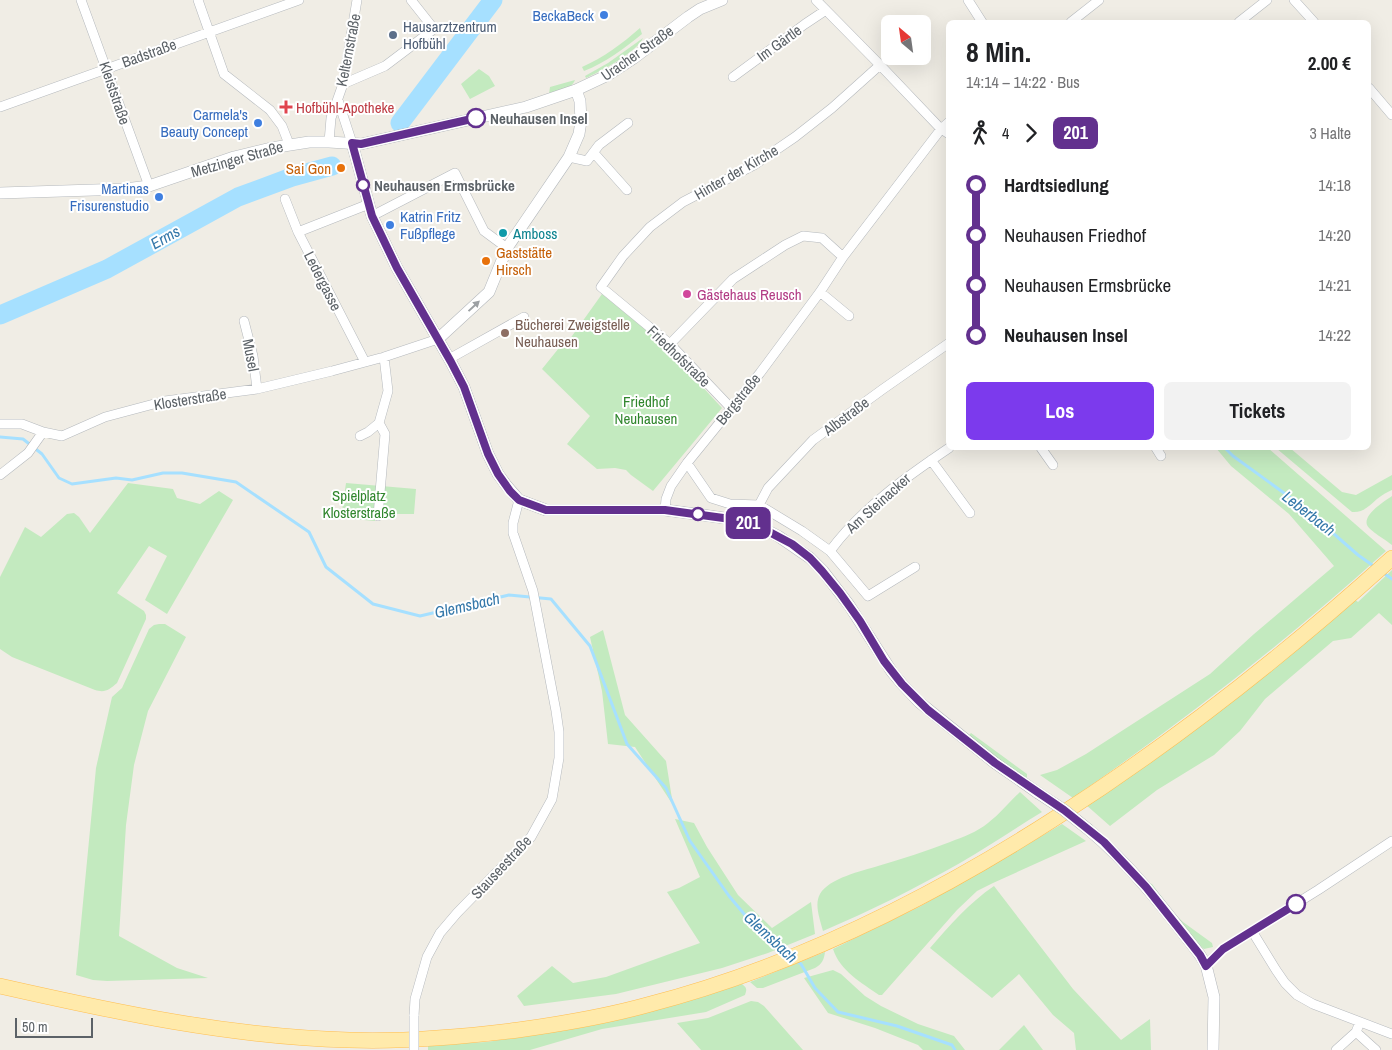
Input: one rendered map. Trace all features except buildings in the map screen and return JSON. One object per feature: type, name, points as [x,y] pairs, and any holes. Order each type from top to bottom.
[{"type":"main road","points":[[0,986],[129,1014],[193,1025],[245,1032],[350,1040],[439,1038],[547,1026],[628,1010],[697,991],[785,960],[854,930],[918,899],[1036,831],[1113,781],[1224,700],[1351,595],[1392,558]]},
{"type":"street","name":"Kleiststraße","points":[[81,0],[149,186]]},
{"type":"street","points":[[198,0],[224,74],[270,110],[282,126],[289,144]]},
{"type":"street","name":"Badstraße","points":[[0,106],[299,0]]},
{"type":"street","name":"Kelternstraße","points":[[329,142],[331,118],[343,84],[358,0]]},
{"type":"street","points":[[343,84],[385,66],[434,29],[411,0]]},
{"type":"street","name":"Uracher Straße","points":[[352,143],[361,144],[526,107],[576,90],[608,75],[700,9],[722,0]]},
{"type":"street","points":[[816,0],[945,131]]},
{"type":"street","points":[[968,0],[981,20]]},
{"type":"street","points":[[1074,20],[1099,0]]},
{"type":"street","points":[[1242,20],[1267,0]]},
{"type":"street","points":[[1294,0],[1312,20]]},
{"type":"street","name":"Im Gärtle","points":[[732,77],[826,10]]},
{"type":"street","name":"Hinter der Kirche","points":[[601,286],[623,256],[650,226],[683,202],[754,164],[795,138],[880,65]]},
{"type":"street","points":[[438,339],[489,292],[507,248],[570,157],[579,134],[581,121],[580,101],[576,90]]},
{"type":"street","points":[[1371,90],[1392,115]]},
{"type":"street","name":"Kelternstraße","points":[[338,100],[352,143]]},
{"type":"street","points":[[570,157],[588,161],[598,146],[628,123]]},
{"type":"street","name":"Bergstraße","points":[[665,510],[666,499],[671,486],[687,463],[760,373],[820,292],[843,257],[945,131]]},
{"type":"street","points":[[352,143],[372,216],[397,268],[464,387],[488,454],[498,474],[510,491],[519,500],[546,510],[665,510],[731,519],[758,526],[792,544],[810,558],[840,593],[860,621],[884,661],[919,702],[995,763],[1064,810],[1089,830],[1116,853],[1146,887],[1200,955],[1206,966],[1214,997],[1213,1050]]},
{"type":"street","name":"Metzinger Straße","points":[[0,193],[125,189],[149,186],[234,157],[289,144],[352,143]]},
{"type":"street","points":[[594,152],[627,190]]},
{"type":"street","points":[[372,216],[455,173],[484,231],[507,248]]},
{"type":"street","name":"Ledergasse","points":[[285,199],[298,232],[365,362]]},
{"type":"street","points":[[298,232],[369,204]]},
{"type":"street","points":[[670,344],[732,279],[785,245],[803,236],[822,238],[843,257]]},
{"type":"street","name":"Friedhofstraße","points":[[601,286],[670,344],[731,408]]},
{"type":"street","points":[[820,292],[849,316]]},
{"type":"street","points":[[449,359],[524,317]]},
{"type":"street","name":"Musel","points":[[244,321],[253,356],[257,389]]},
{"type":"street","name":"Klosterstraße","points":[[0,424],[22,424],[41,435],[62,436],[105,417],[165,400],[257,389],[384,357],[438,339]]},
{"type":"street","name":"Albstraße","points":[[759,505],[768,488],[813,440],[946,344]]},
{"type":"street","points":[[360,436],[379,423],[388,391],[384,357]]},
{"type":"street","points":[[378,516],[385,434],[379,423]]},
{"type":"street","points":[[0,475],[28,453],[41,435]]},
{"type":"street","name":"Am Steinacker","points":[[830,551],[841,536],[875,503],[914,471],[946,450]]},
{"type":"street","points":[[1042,450],[1053,465]]},
{"type":"street","points":[[931,460],[970,513]]},
{"type":"street","points":[[687,463],[712,498],[730,504],[759,505],[802,531],[830,551],[868,596],[915,567]]},
{"type":"street","name":"Stauseestraße","points":[[414,1050],[415,999],[426,957],[440,934],[457,913],[531,837],[552,799],[559,758],[558,732],[533,591],[513,532],[513,523],[519,500]]},
{"type":"street","points":[[1206,966],[1223,949],[1392,841]]},
{"type":"street","points":[[1252,931],[1285,983],[1298,995],[1314,1004],[1392,1034]]},
{"type":"street","points":[[1336,1050],[1356,1032],[1360,1022]]},
{"type":"street","points":[[1356,1032],[1376,1050]]},
{"type":"green space","points":[[640,28],[642,34],[629,45],[584,71],[582,67],[612,50]]},
{"type":"green space","points":[[643,38],[626,55],[586,78],[585,76],[608,63]]},
{"type":"green space","points":[[479,69],[489,76],[495,86],[470,99],[461,84]]},
{"type":"green space","points":[[575,80],[568,88],[549,94],[550,87]]},
{"type":"green space","name":"Friedhof Neuhausen","points":[[602,294],[663,344],[722,408],[653,491],[626,470],[615,468],[597,469],[567,444],[590,416],[542,369],[563,343],[567,343]]},
{"type":"green space","points":[[1218,450],[1270,450],[1386,551],[1311,617],[1233,680],[1073,798],[1040,775],[1057,770],[1086,754],[1210,674],[1334,566],[1289,514],[1231,466]]},
{"type":"green space","points":[[1278,450],[1292,450],[1342,492],[1356,495],[1392,475],[1392,490],[1363,510],[1352,512]]},
{"type":"green space","points":[[128,483],[173,489],[177,498],[200,504],[219,491],[233,500],[167,614],[145,600],[167,556],[149,546],[117,593],[144,611],[146,619],[117,683],[107,690],[98,691],[12,657],[0,649],[0,577],[25,527],[41,537],[67,514],[74,513],[90,533]]},
{"type":"green space","name":"Spielplatz Klosterstraße","points":[[346,483],[416,489],[414,514],[381,514],[376,500],[375,521],[341,518]]},
{"type":"green space","points":[[1392,496],[1392,545],[1371,530],[1367,525],[1367,521],[1375,508]]},
{"type":"green space","points":[[1392,570],[1392,625],[1379,613],[1351,638],[1333,641],[1265,699],[1240,731],[1214,755],[1157,790],[1110,826],[1085,804],[1354,599],[1358,602]]},
{"type":"green space","points":[[159,624],[165,624],[186,637],[148,711],[134,765],[126,825],[119,936],[177,968],[208,978],[93,980],[76,975],[96,768],[112,697],[122,688],[149,629]]},
{"type":"green space","points":[[603,630],[625,715],[666,761],[673,805],[635,747],[608,744],[602,691],[590,637]]},
{"type":"green space","points":[[971,733],[1027,774],[1027,777],[1023,778],[968,736]]},
{"type":"green space","points":[[1020,792],[1042,812],[981,851],[910,890],[823,931],[818,912],[818,898],[824,888],[846,876],[923,852],[970,834],[984,826]]},
{"type":"green space","points":[[675,819],[694,823],[738,895],[772,928],[811,902],[815,934],[768,953],[722,968],[616,994],[524,1006],[517,996],[552,966],[573,983],[606,977],[700,943],[667,892],[700,877]]},
{"type":"green space","points":[[1062,824],[1086,841],[977,891],[957,910],[882,995],[879,995],[852,976],[836,957],[833,949],[921,906]]},
{"type":"green space","points":[[1148,883],[1152,884],[1183,922],[1212,943],[1213,947],[1204,949],[1199,945]]},
{"type":"green space","points":[[994,886],[1073,989],[1121,1040],[1150,1019],[1151,1050],[1076,1050],[1074,1033],[1053,1015],[1019,974],[992,998],[930,948],[968,907]]},
{"type":"green space","points":[[825,952],[822,962],[815,968],[763,988],[757,988],[750,982]]},
{"type":"green space","points":[[833,970],[841,974],[865,996],[881,1006],[918,1024],[954,1036],[965,1050],[923,1050],[918,1045],[875,1028],[828,1013],[804,978]]},
{"type":"green space","points":[[742,984],[746,989],[745,995],[706,1012],[602,1029],[530,1050],[428,1050],[428,1045],[487,1042],[594,1024]]},
{"type":"green space","points":[[751,1001],[758,1002],[764,1006],[803,1050],[701,1050],[677,1023],[708,1018]]},
{"type":"green space","points":[[1024,1025],[1043,1050],[999,1050]]},
{"type":"waterway","name":"Erms","points":[[400,123],[493,0]]},
{"type":"waterway","name":"Erms","points":[[0,315],[107,269],[238,197],[292,177],[332,166]]},
{"type":"waterway","name":"Glemsbach","points":[[0,437],[23,439],[42,454],[59,478],[72,484],[116,478],[132,480],[163,473],[182,473],[236,482],[309,532],[326,567],[373,604],[420,616],[509,595],[551,599],[590,646],[627,744],[666,788],[690,841],[729,896],[750,921],[789,954]]},
{"type":"waterway","name":"Leberbach","points":[[1227,450],[1302,506],[1358,555],[1375,567]]},
{"type":"waterway","name":"Leberbach","points":[[1382,572],[1392,579]]},
{"type":"waterway","name":"Glemsbach","points":[[795,960],[801,964],[815,988],[838,1012],[897,1026],[952,1045],[955,1050]]},
{"type":"bus line","name":"201","points":[[476,118],[361,144],[352,143],[372,216],[397,268],[464,387],[478,429],[498,474],[519,500],[546,510],[665,510],[703,514],[738,520],[758,526],[792,544],[810,558],[840,593],[860,621],[884,661],[919,702],[995,763],[1064,810],[1104,842],[1146,887],[1200,955],[1206,966],[1223,949],[1296,904]]},
{"type":"place","name":"BeckaBeck","points":[[604,15]]},
{"type":"place","name":"Hausarztzentrum Hofbühl","points":[[393,35]]},
{"type":"place","name":"Hofbühl-Apotheke","points":[[286,107]]},
{"type":"place","name":"Neuhausen Insel","points":[[476,118]]},
{"type":"place","name":"Carmela's Beauty Concept","points":[[258,123]]},
{"type":"place","name":"Sai Gon","points":[[341,168]]},
{"type":"place","name":"Neuhausen Ermsbrücke","points":[[363,185]]},
{"type":"place","name":"Martinas Frisurenstudio","points":[[159,197]]},
{"type":"place","name":"Katrin Fritz Fußpflege","points":[[390,225]]},
{"type":"place","name":"Amboss","points":[[503,233]]},
{"type":"place","name":"Gaststätte Hirsch","points":[[486,261]]},
{"type":"place","name":"Gästehaus Reusch","points":[[687,294]]},
{"type":"place","name":"Bücherei Zweigstelle Neuhausen","points":[[505,333]]}]
